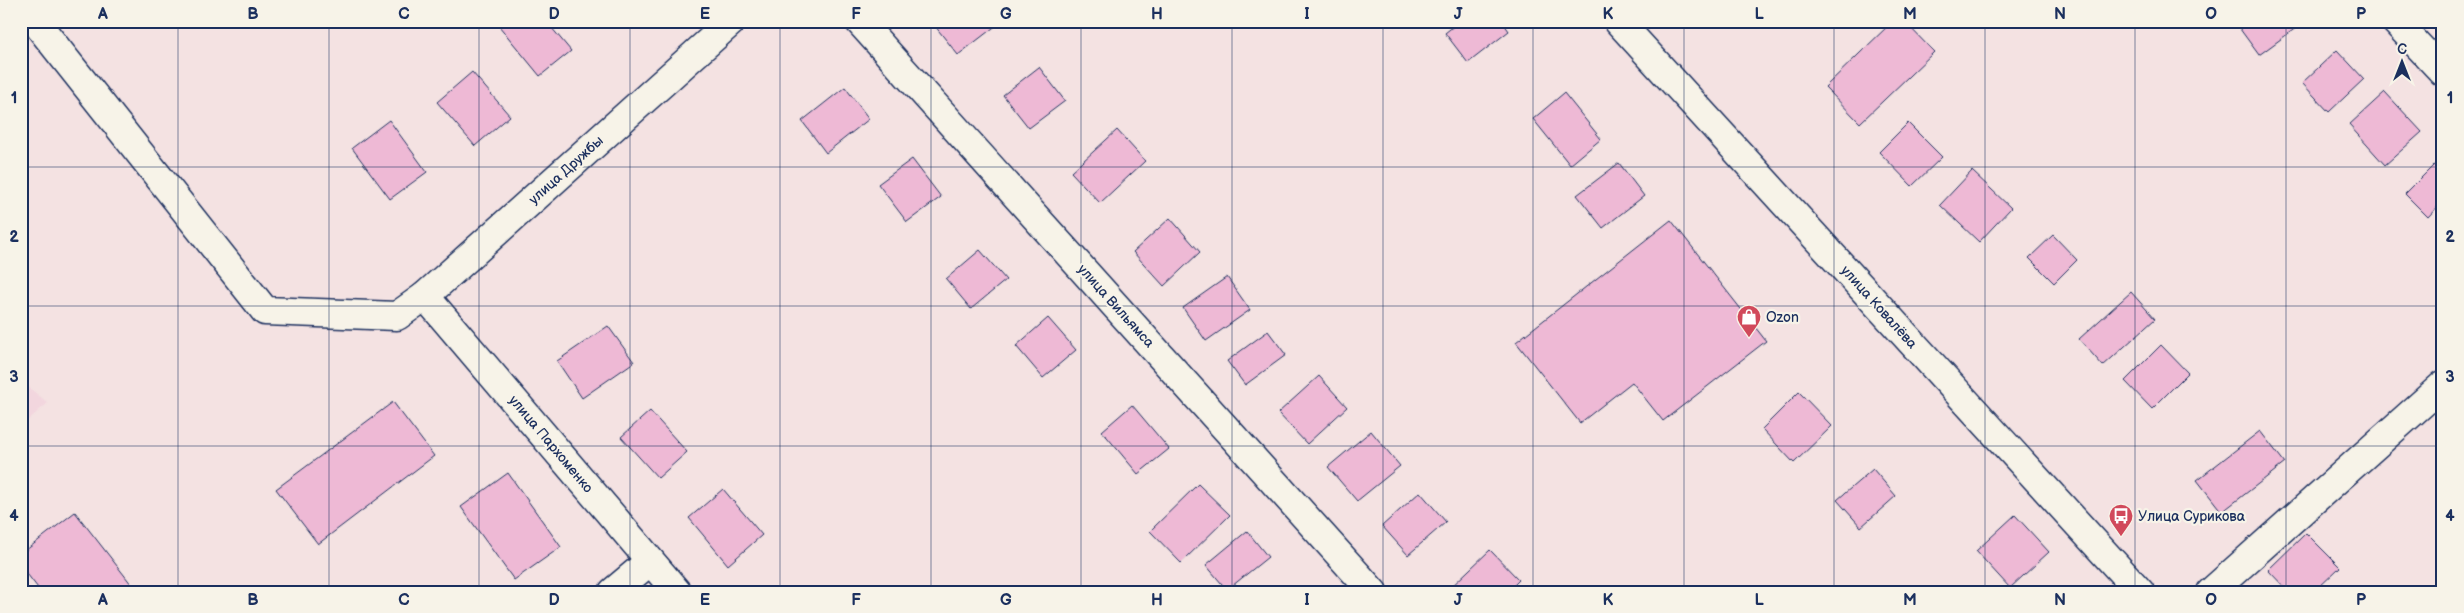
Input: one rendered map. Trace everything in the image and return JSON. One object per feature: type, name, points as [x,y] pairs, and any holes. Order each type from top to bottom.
[{"type":"street","name":"улица Дружбы","points":[[35,21],[265,311],[398,316],[425,296],[732,21]]},
{"type":"street","name":"улица Вильямса","points":[[859,21],[1373,592]]},
{"type":"street","name":"улица Ковалёва","points":[[1618,21],[2140,592]]},
{"type":"street","points":[[2395,21],[2443,72]]},
{"type":"street","name":"улица Пархоменко","points":[[425,296],[677,592]]},
{"type":"street","points":[[2211,592],[2443,385]]},
{"type":"street","points":[[613,592],[650,561]]},
{"type":"shaded area","points":[[21,381],[48,403],[21,426]]},
{"type":"building","points":[[505,21],[546,21],[571,51],[540,76],[499,26]]},
{"type":"building","points":[[931,21],[1002,21],[958,55]]},
{"type":"building","points":[[1460,21],[1502,21],[1509,31],[1468,63],[1445,33]]},
{"type":"building","points":[[1893,21],[1904,21],[1934,52],[1860,123],[1825,87]]},
{"type":"building","points":[[2241,21],[2304,22],[2259,55],[2237,25]]},
{"type":"building","points":[[2337,50],[2364,79],[2329,112],[2302,83]]},
{"type":"building","points":[[1039,67],[1065,101],[1029,128],[1003,95]]},
{"type":"building","points":[[472,72],[510,116],[475,146],[437,102]]},
{"type":"building","points":[[845,87],[869,119],[826,153],[802,121]]},
{"type":"building","points":[[2385,92],[2422,132],[2385,165],[2349,125]]},
{"type":"building","points":[[1564,93],[1601,139],[1570,165],[1533,119]]},
{"type":"building","points":[[389,120],[427,172],[390,199],[352,148]]},
{"type":"building","points":[[1908,123],[1942,157],[1912,186],[1879,152]]},
{"type":"building","points":[[1117,130],[1145,161],[1100,203],[1071,172]]},
{"type":"building","points":[[912,159],[941,197],[907,222],[878,184]]},
{"type":"building","points":[[2440,159],[2443,162],[2443,201],[2428,217],[2405,194]]},
{"type":"building","points":[[1619,163],[1644,196],[1603,228],[1577,195]]},
{"type":"building","points":[[1972,171],[2011,208],[1979,242],[1940,205]]},
{"type":"building","points":[[1170,218],[1200,252],[1164,286],[1133,252]]},
{"type":"building","points":[[1671,220],[1766,341],[1663,421],[1632,382],[1580,423],[1516,342]]},
{"type":"building","points":[[2053,235],[2077,260],[2054,283],[2029,258]]},
{"type":"building","points":[[980,250],[1006,280],[971,309],[946,279]]},
{"type":"building","points":[[1227,277],[1250,310],[1206,341],[1183,308]]},
{"type":"building","points":[[2131,292],[2155,319],[2103,366],[2079,339]]},
{"type":"building","points":[[1048,318],[1076,350],[1043,378],[1016,346]]},
{"type":"building","points":[[608,326],[634,362],[582,398],[557,361]]},
{"type":"building","points":[[1268,331],[1286,355],[1245,385],[1227,361]]},
{"type":"building","points":[[2161,345],[2188,373],[2152,409],[2125,381]]},
{"type":"building","points":[[1319,376],[1347,407],[1307,444],[1278,413]]},
{"type":"building","points":[[1799,392],[1832,426],[1794,463],[1762,429]]},
{"type":"building","points":[[393,402],[434,456],[318,544],[276,489]]},
{"type":"building","points":[[1132,405],[1169,449],[1138,474],[1102,431]]},
{"type":"building","points":[[650,411],[687,452],[658,478],[621,437]]},
{"type":"building","points":[[1371,431],[1400,466],[1357,501],[1328,467]]},
{"type":"building","points":[[2260,431],[2285,463],[2222,512],[2197,480]]},
{"type":"building","points":[[1873,469],[1896,496],[1861,527],[1837,500]]},
{"type":"building","points":[[508,473],[561,547],[514,580],[461,507]]},
{"type":"building","points":[[1198,484],[1230,515],[1181,563],[1150,531]]},
{"type":"building","points":[[723,489],[762,535],[728,565],[689,518]]},
{"type":"building","points":[[1420,492],[1446,522],[1408,555],[1382,526]]},
{"type":"building","points":[[75,512],[135,589],[132,592],[41,592],[21,566],[21,554]]},
{"type":"building","points":[[2015,515],[2049,552],[2010,588],[1976,551]]},
{"type":"building","points":[[1247,531],[1268,557],[1227,590],[1206,565]]},
{"type":"building","points":[[2306,533],[2340,567],[2314,592],[2289,592],[2268,570]]},
{"type":"building","points":[[1490,550],[1519,580],[1507,592],[1449,592],[1448,590]]},
{"type":"place","name":"Ozon","points":[[1749,338]]},
{"type":"place","name":"Улица Сурикова","points":[[2121,537]]}]
